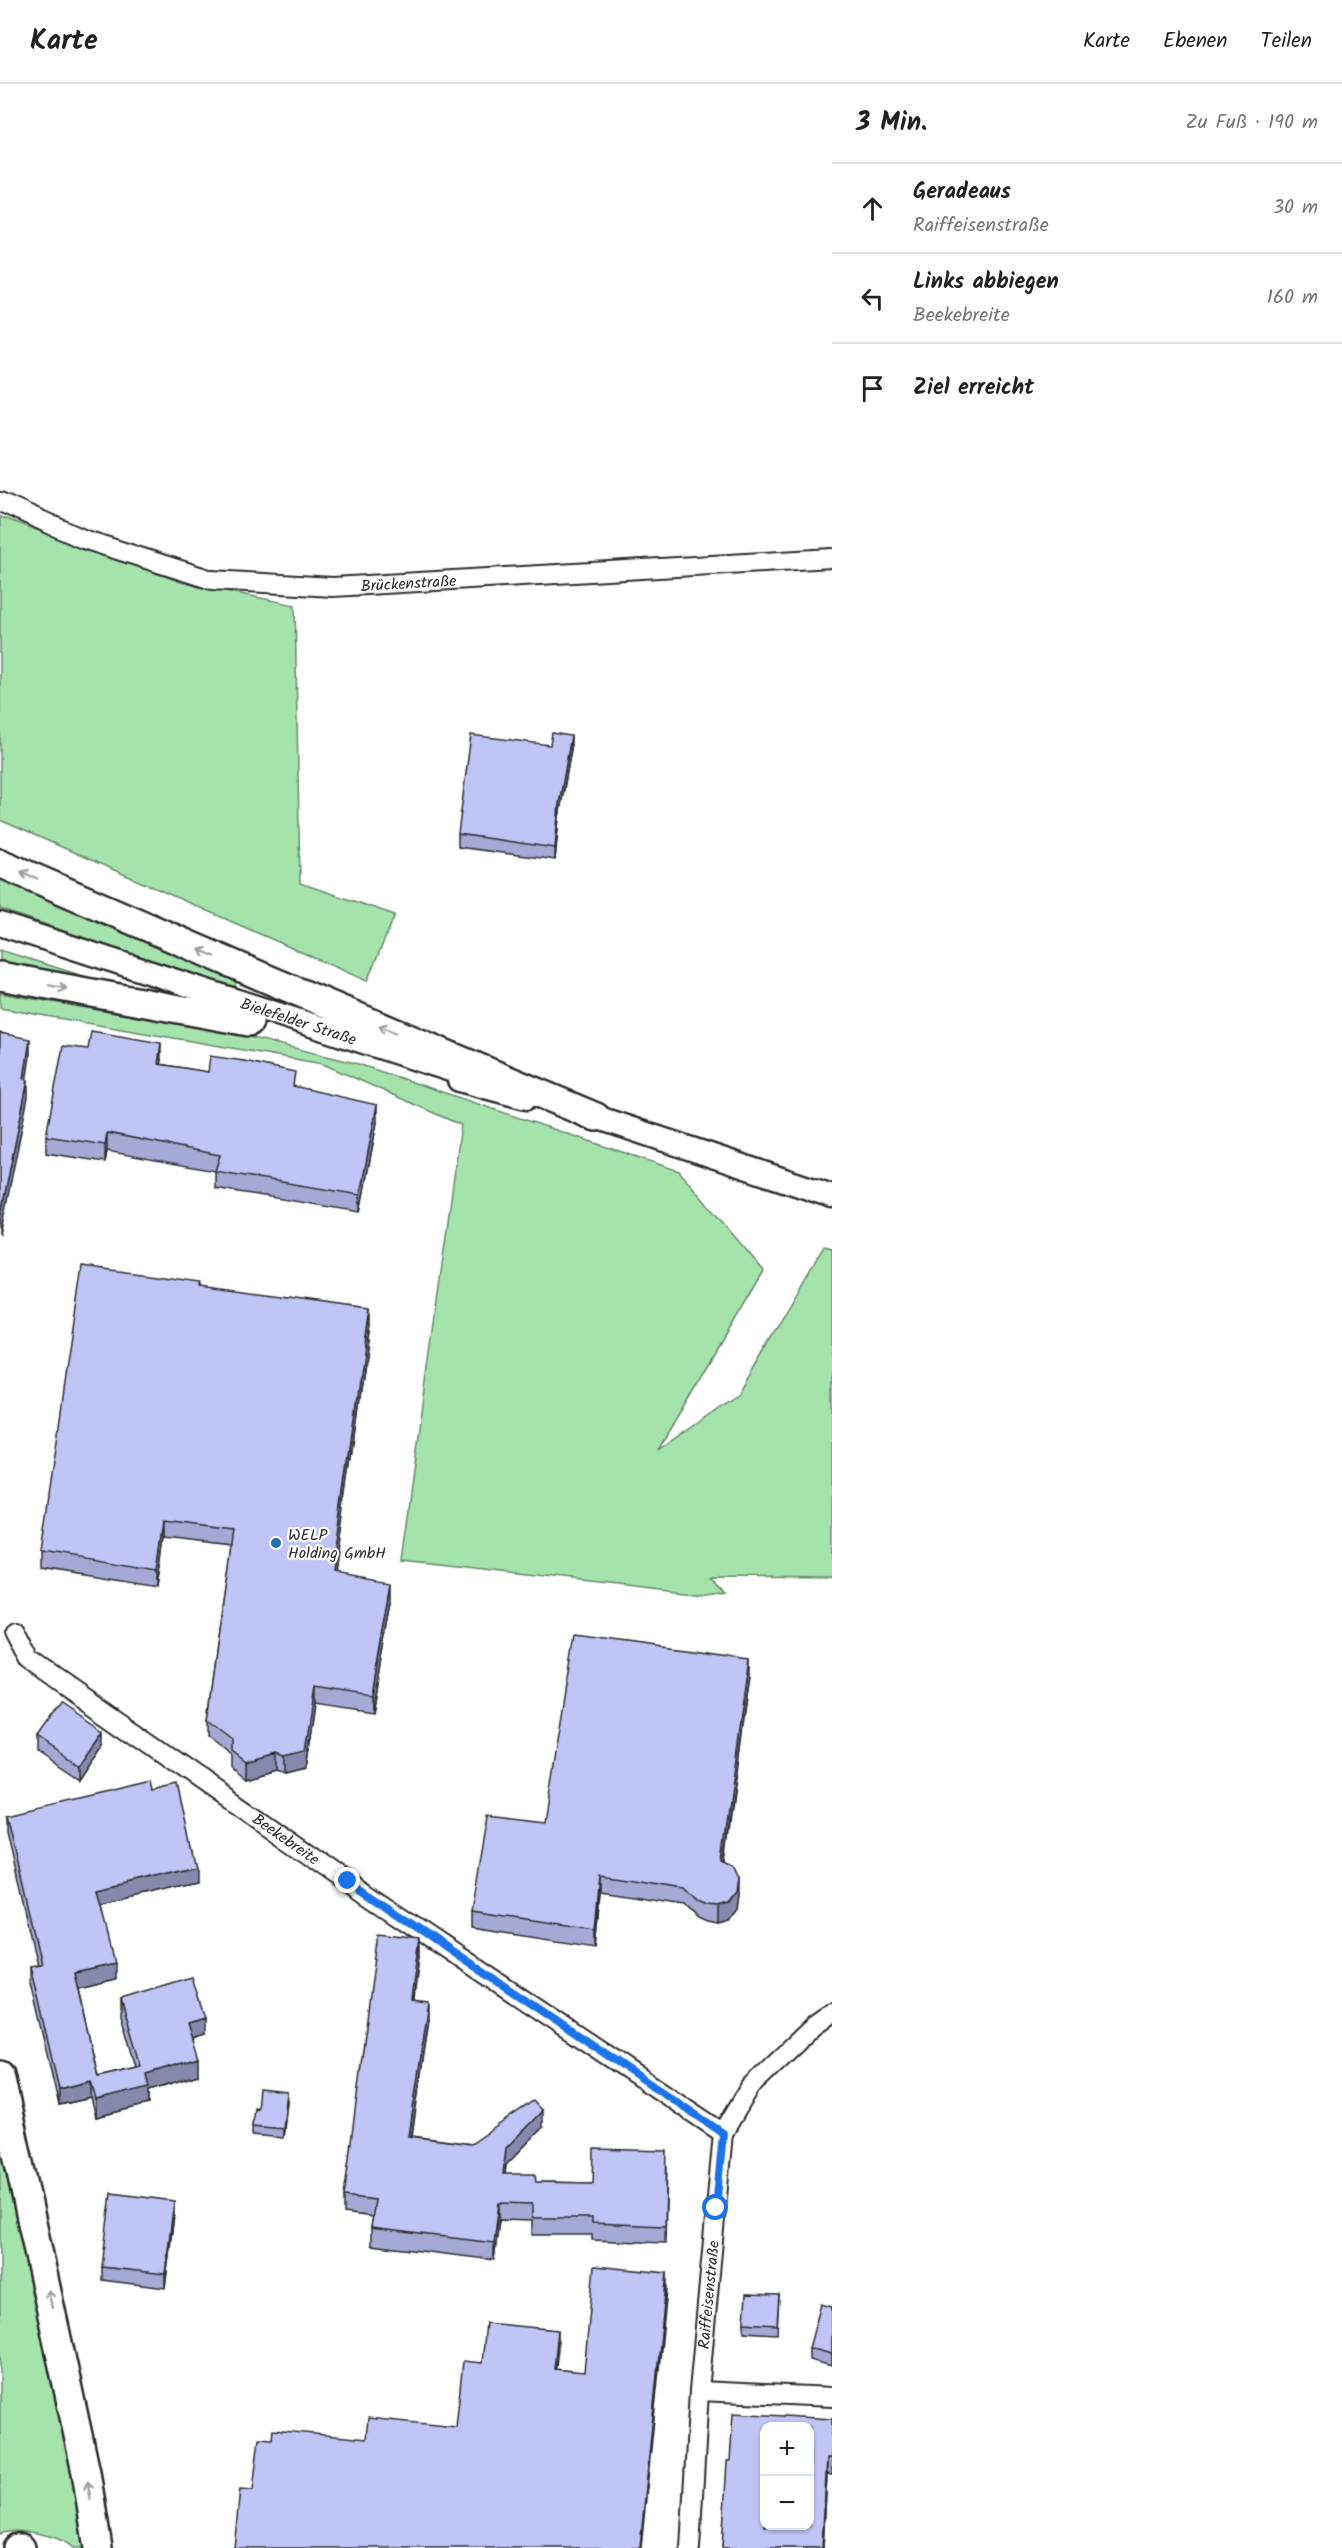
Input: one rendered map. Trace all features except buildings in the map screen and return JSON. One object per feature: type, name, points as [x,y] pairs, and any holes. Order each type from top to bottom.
[{"type":"highway","points":[[0,863],[596,1117]]},
{"type":"highway","points":[[0,976],[249,1022]]},
{"type":"highway","points":[[0,2075],[84,2461],[98,2548]]},
{"type":"main road","name":"Bielefelder Straße","points":[[0,924],[832,1196]]},
{"type":"main road","name":"Bielefelder Straße","points":[[0,936],[249,1022],[596,1117]]},
{"type":"street","name":"Brückenstraße","points":[[0,502],[83,539],[212,580],[333,587],[832,558]]},
{"type":"street","name":"Beekebreite","points":[[15,1630],[30,1660],[373,1899],[723,2133]]},
{"type":"street","name":"Raiffeisenstraße","points":[[690,2548],[699,2391],[723,2133],[750,2087],[815,2025],[832,2013]]},
{"type":"street","points":[[699,2391],[832,2397]]},
{"type":"green space","points":[[0,517],[181,582],[295,605],[300,883],[395,915],[367,981],[0,820]]},
{"type":"green space","points":[[0,874],[238,976],[234,989],[0,909]]},
{"type":"green space","points":[[0,950],[125,989],[0,966]]},
{"type":"green space","points":[[0,993],[237,1034],[355,1063],[679,1171],[764,1271],[658,1450],[737,1395],[824,1246],[832,1248],[832,1578],[711,1577],[724,1596],[402,1560],[461,1125],[323,1064],[0,1008]]},
{"type":"green space","points":[[0,2139],[74,2477],[86,2548],[73,2548],[58,2539],[27,2532],[0,2534]]},
{"type":"place","name":"WELP Holding GmbH","points":[[276,1543]]},
{"type":"route","points":[[348,1881],[723,2133],[716,2208]]}]
